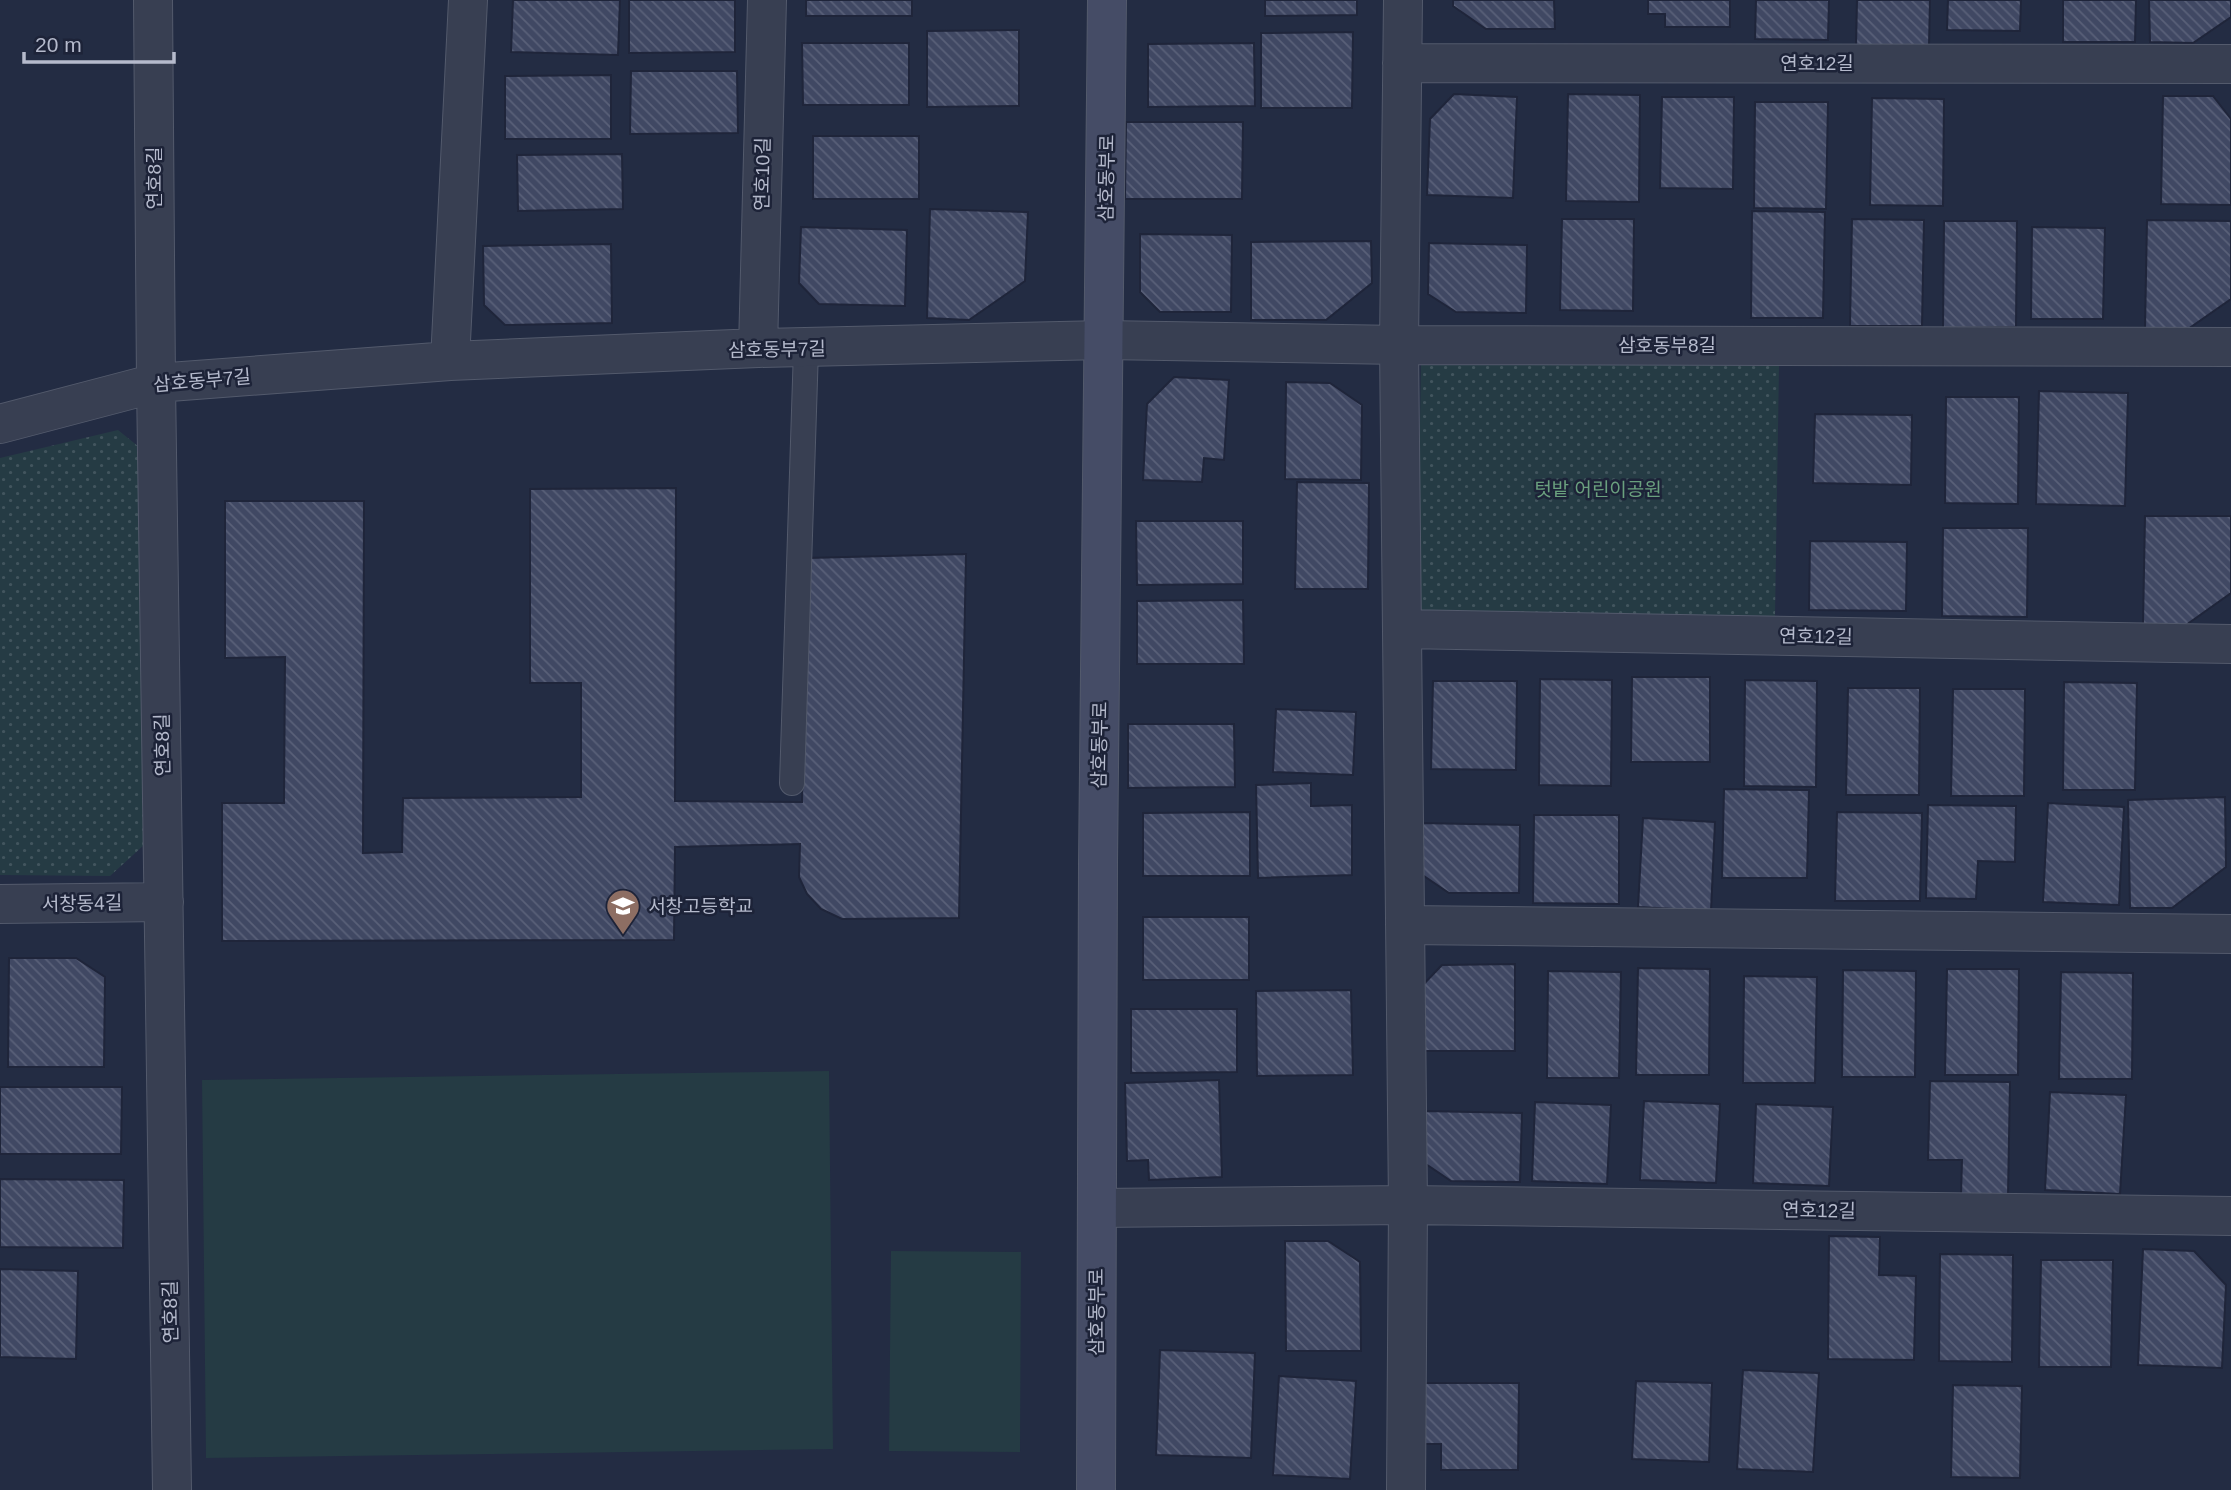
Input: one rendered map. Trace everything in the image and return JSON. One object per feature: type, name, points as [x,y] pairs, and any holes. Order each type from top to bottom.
[{"type":"street","name":"연호8길","points":[[153,0],[172,1490]]},
{"type":"street","points":[[450,360],[468,0]]},
{"type":"street","name":"연호10길","points":[[758,348],[767,0]]},
{"type":"street","name":"삼호동부로","points":[[1096,1490],[1107,0]]},
{"type":"street","points":[[1403,0],[1399,345],[1408,1205],[1406,1490]]},
{"type":"street","name":"연호12길","points":[[1402,63],[2231,64]]},
{"type":"street","name":"삼호동부7길","points":[[0,424],[156,383],[450,360],[758,348],[806,349],[1104,340]]},
{"type":"street","name":"삼호동부8길","points":[[1104,340],[1399,345],[2231,347]]},
{"type":"street","name":"연호12길","points":[[1402,629],[2231,644]]},
{"type":"street","name":"서창동4길","points":[[0,904],[164,902]]},
{"type":"street","points":[[1405,925],[2231,934]]},
{"type":"street","name":"연호12길","points":[[1097,1208],[1408,1205],[2231,1216]]},
{"type":"lane","points":[[792,783],[806,349]]},
{"type":"green space","name":"텃밭 어린이공원","points":[[1421,361],[1779,366],[1775,616],[1417,612]]},
{"type":"green space","points":[[118,430],[144,451],[144,845],[110,876],[0,875],[0,458]]},
{"type":"green space","points":[[829,1071],[833,1449],[206,1458],[202,1080]]},
{"type":"green space","points":[[891,1251],[1021,1252],[1020,1452],[889,1451]]},
{"type":"building","points":[[513,0],[620,0],[618,55],[511,52]]},
{"type":"building","points":[[629,0],[735,0],[735,52],[629,53]]},
{"type":"building","points":[[806,0],[912,0],[912,16],[806,16]]},
{"type":"building","points":[[1265,0],[1357,0],[1357,15],[1265,16]]},
{"type":"building","points":[[1453,0],[1554,0],[1555,29],[1486,29],[1453,6]]},
{"type":"building","points":[[1648,0],[1730,0],[1730,27],[1665,27],[1665,14],[1648,14]]},
{"type":"building","points":[[1756,0],[1829,0],[1828,40],[1755,39]]},
{"type":"building","points":[[1857,0],[1930,0],[1929,46],[1856,45]]},
{"type":"building","points":[[1948,0],[2021,0],[2020,31],[1947,30]]},
{"type":"building","points":[[2063,0],[2136,0],[2135,42],[2063,42]]},
{"type":"building","points":[[2149,0],[2231,0],[2231,17],[2193,43],[2150,42]]},
{"type":"building","points":[[1019,30],[1019,106],[927,107],[927,31]]},
{"type":"building","points":[[1353,32],[1352,108],[1261,108],[1261,33]]},
{"type":"building","points":[[802,43],[909,43],[909,105],[803,105]]},
{"type":"building","points":[[1254,43],[1255,106],[1148,107],[1148,44]]},
{"type":"building","points":[[631,71],[737,71],[738,133],[630,134]]},
{"type":"building","points":[[611,75],[611,139],[505,139],[505,76]]},
{"type":"building","points":[[1454,94],[1517,97],[1513,198],[1427,195],[1430,119]]},
{"type":"building","points":[[1568,94],[1640,95],[1639,202],[1566,201]]},
{"type":"building","points":[[2163,96],[2213,96],[2231,119],[2231,205],[2161,204]]},
{"type":"building","points":[[1662,97],[1734,97],[1733,189],[1660,188]]},
{"type":"building","points":[[1872,98],[1944,99],[1943,206],[1870,205]]},
{"type":"building","points":[[1755,102],[1828,102],[1826,209],[1754,208]]},
{"type":"building","points":[[1126,122],[1243,122],[1242,199],[1125,199]]},
{"type":"building","points":[[813,136],[919,136],[919,199],[813,199]]},
{"type":"building","points":[[622,154],[623,209],[518,211],[517,155]]},
{"type":"building","points":[[930,209],[1028,212],[1025,281],[969,320],[927,318]]},
{"type":"building","points":[[1752,211],[1825,212],[1823,318],[1751,318]]},
{"type":"building","points":[[1562,219],[1634,219],[1633,311],[1560,310]]},
{"type":"building","points":[[1852,219],[1924,220],[1922,326],[1850,326]]},
{"type":"building","points":[[2147,220],[2231,221],[2231,299],[2188,329],[2145,329]]},
{"type":"building","points":[[1944,221],[2017,221],[2016,327],[1943,328]]},
{"type":"building","points":[[801,227],[907,230],[905,306],[819,304],[799,283]]},
{"type":"building","points":[[2032,227],[2105,228],[2103,319],[2031,319]]},
{"type":"building","points":[[1140,234],[1232,235],[1231,312],[1160,312],[1140,292]]},
{"type":"building","points":[[1371,241],[1372,283],[1326,320],[1251,320],[1251,242]]},
{"type":"building","points":[[1429,243],[1527,245],[1526,313],[1456,312],[1428,294]]},
{"type":"building","points":[[611,244],[612,323],[505,325],[484,305],[483,246]]},
{"type":"building","points":[[1174,377],[1229,380],[1224,460],[1204,458],[1202,482],[1143,480],[1147,404]]},
{"type":"building","points":[[1286,382],[1330,383],[1362,405],[1361,480],[1285,479]]},
{"type":"building","points":[[2039,391],[2128,393],[2125,506],[2036,504]]},
{"type":"building","points":[[1946,397],[2019,397],[2018,504],[1945,503]]},
{"type":"building","points":[[1815,414],[1912,415],[1911,485],[1813,483]]},
{"type":"building","points":[[1297,482],[1369,483],[1368,589],[1295,589]]},
{"type":"building","points":[[676,488],[675,801],[802,802],[807,558],[966,554],[959,918],[842,919],[821,909],[807,894],[799,877],[800,844],[675,847],[674,940],[222,941],[222,803],[284,803],[285,657],[225,658],[225,501],[364,501],[363,853],[402,852],[403,798],[581,797],[581,683],[530,683],[530,489]]},
{"type":"building","points":[[2145,516],[2231,516],[2231,593],[2186,625],[2143,624]]},
{"type":"building","points":[[1136,521],[1243,521],[1243,584],[1137,585]]},
{"type":"building","points":[[1943,528],[2028,528],[2027,617],[1942,616]]},
{"type":"building","points":[[1810,541],[1907,542],[1906,611],[1809,610]]},
{"type":"building","points":[[1243,600],[1244,664],[1137,664],[1137,601]]},
{"type":"building","points":[[1632,677],[1710,677],[1710,762],[1631,762]]},
{"type":"building","points":[[1540,679],[1612,680],[1611,786],[1539,785]]},
{"type":"building","points":[[1745,680],[1817,681],[1816,787],[1744,786]]},
{"type":"building","points":[[1433,681],[1517,681],[1516,770],[1431,769]]},
{"type":"building","points":[[2064,682],[2137,683],[2135,790],[2063,790]]},
{"type":"building","points":[[1848,688],[1920,688],[1919,795],[1846,795]]},
{"type":"building","points":[[1953,689],[2025,689],[2024,796],[1951,796]]},
{"type":"building","points":[[1276,709],[1356,712],[1353,775],[1273,772]]},
{"type":"building","points":[[1128,724],[1234,724],[1235,787],[1128,788]]},
{"type":"building","points":[[1311,783],[1311,806],[1352,805],[1352,875],[1258,878],[1256,785]]},
{"type":"building","points":[[1724,789],[1809,790],[1807,878],[1722,878]]},
{"type":"building","points":[[2225,797],[2226,867],[2172,908],[2130,908],[2128,800]]},
{"type":"building","points":[[2048,803],[2124,807],[2119,905],[2043,902]]},
{"type":"building","points":[[1928,805],[2016,806],[2015,862],[1978,861],[1976,899],[1926,898]]},
{"type":"building","points":[[1250,812],[1250,876],[1143,876],[1143,813]]},
{"type":"building","points":[[1837,812],[1922,813],[1920,901],[1835,901]]},
{"type":"building","points":[[1534,815],[1619,815],[1619,904],[1533,903]]},
{"type":"building","points":[[1643,818],[1715,822],[1711,911],[1638,907]]},
{"type":"building","points":[[1421,823],[1520,825],[1519,893],[1449,893],[1421,874]]},
{"type":"building","points":[[1143,917],[1249,917],[1249,980],[1143,980]]},
{"type":"building","points":[[9,958],[76,958],[105,977],[104,1067],[8,1067]]},
{"type":"building","points":[[1515,964],[1515,1051],[1418,1051],[1418,990],[1442,965]]},
{"type":"building","points":[[1638,968],[1710,969],[1709,1075],[1636,1075]]},
{"type":"building","points":[[1947,969],[2019,969],[2018,1075],[1945,1075]]},
{"type":"building","points":[[1843,970],[1916,971],[1915,1077],[1842,1077]]},
{"type":"building","points":[[1548,971],[1621,972],[1619,1078],[1547,1078]]},
{"type":"building","points":[[2061,972],[2133,973],[2132,1079],[2059,1079]]},
{"type":"building","points":[[1744,976],[1817,977],[1815,1083],[1743,1083]]},
{"type":"building","points":[[1351,990],[1353,1075],[1257,1076],[1256,991]]},
{"type":"building","points":[[1131,1009],[1237,1009],[1237,1072],[1131,1073]]},
{"type":"building","points":[[1219,1080],[1222,1177],[1149,1180],[1148,1160],[1127,1161],[1125,1083]]},
{"type":"building","points":[[1930,1081],[2010,1082],[2008,1196],[1961,1195],[1962,1160],[1928,1160]]},
{"type":"building","points":[[0,1087],[122,1087],[121,1154],[0,1154]]},
{"type":"building","points":[[2050,1092],[2126,1095],[2120,1194],[2045,1190]]},
{"type":"building","points":[[1644,1101],[1720,1104],[1716,1183],[1640,1180]]},
{"type":"building","points":[[1535,1102],[1611,1105],[1607,1184],[1532,1181]]},
{"type":"building","points":[[1756,1104],[1833,1107],[1829,1186],[1753,1183]]},
{"type":"building","points":[[1424,1111],[1522,1113],[1520,1182],[1451,1181],[1423,1162]]},
{"type":"building","points":[[0,1179],[124,1180],[123,1248],[0,1247]]},
{"type":"building","points":[[1829,1236],[1880,1237],[1879,1275],[1916,1276],[1914,1360],[1828,1359]]},
{"type":"building","points":[[1285,1241],[1328,1241],[1360,1262],[1361,1351],[1286,1351]]},
{"type":"building","points":[[2143,1249],[2194,1251],[2226,1285],[2222,1368],[2138,1365]]},
{"type":"building","points":[[1940,1254],[2013,1255],[2012,1362],[1939,1361]]},
{"type":"building","points":[[2041,1260],[2113,1260],[2111,1367],[2039,1367]]},
{"type":"building","points":[[0,1269],[78,1271],[76,1359],[0,1357]]},
{"type":"building","points":[[1160,1350],[1255,1353],[1251,1458],[1156,1455]]},
{"type":"building","points":[[1743,1370],[1819,1373],[1813,1472],[1737,1469]]},
{"type":"building","points":[[1279,1376],[1356,1381],[1350,1479],[1273,1475]]},
{"type":"building","points":[[1636,1381],[1712,1383],[1709,1462],[1632,1459]]},
{"type":"building","points":[[1414,1383],[1519,1383],[1518,1470],[1441,1470],[1441,1444],[1413,1444]]},
{"type":"building","points":[[1953,1385],[2022,1386],[2020,1478],[1951,1477]]},
{"type":"place","name":"서창고등학교","points":[[623,936]]}]
